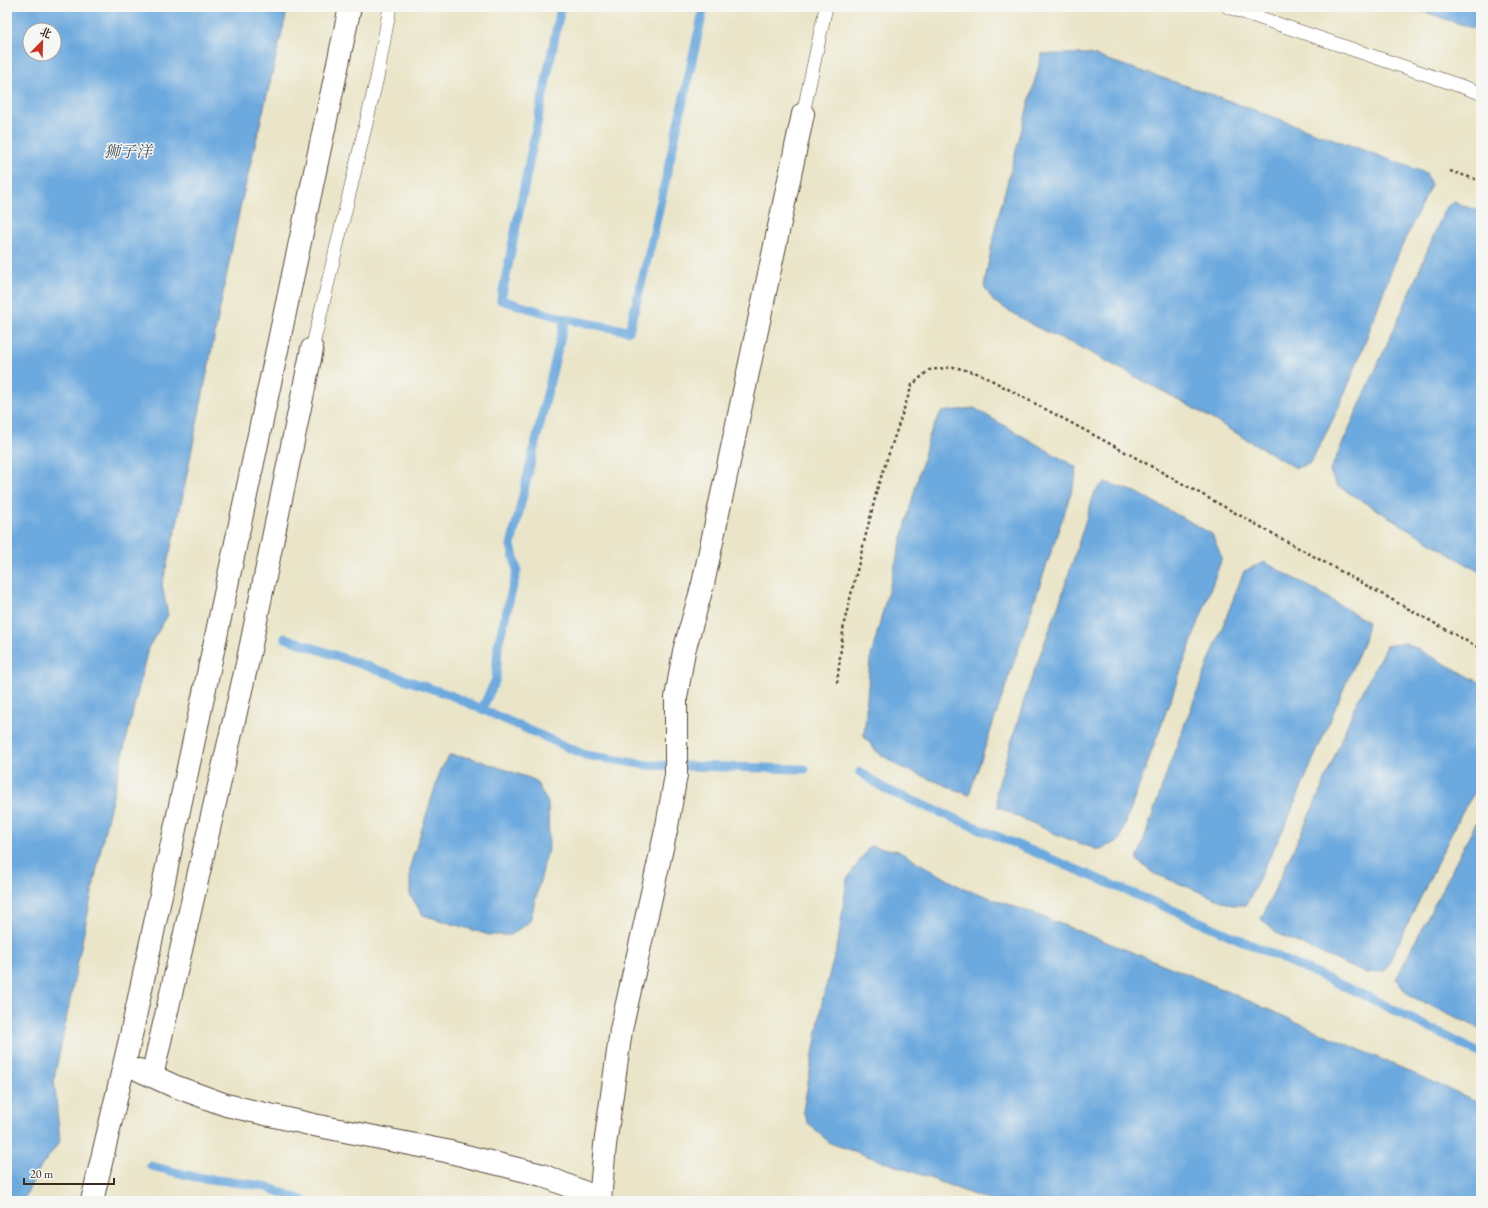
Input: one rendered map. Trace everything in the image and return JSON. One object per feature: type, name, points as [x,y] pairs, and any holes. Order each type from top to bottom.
[{"type":"street","points":[[92,1201],[124,1063],[350,7]]},
{"type":"street","points":[[124,1063],[152,1076],[226,1105],[314,1125],[446,1151],[542,1175],[600,1200],[605,1145],[621,1030],[667,826],[676,775],[676,698],[684,652],[703,584],[803,114]]},
{"type":"street","points":[[152,1076],[247,664],[312,349]]},
{"type":"lane","points":[[312,349],[377,78],[390,7]]},
{"type":"lane","points":[[803,114],[826,7]]},
{"type":"lane","points":[[1228,7],[1481,93]]},
{"type":"path","points":[[1450,171],[1481,181]]},
{"type":"path","points":[[837,683],[844,623],[878,486],[912,385],[929,370],[954,367],[980,374],[1129,454],[1481,649]]},
{"type":"water","name":"狮子洋","points":[[7,7],[288,7],[240,208],[178,519],[162,585],[168,615],[148,648],[105,829],[54,1079],[60,1141],[38,1171],[23,1201],[7,1201]]},
{"type":"water","points":[[1410,7],[1481,7],[1481,30],[1475,29]]},
{"type":"water","points":[[1042,54],[1090,54],[1205,92],[1426,173],[1431,185],[1390,274],[1344,395],[1322,442],[1309,464],[1296,468],[1181,401],[1080,347],[1036,327],[993,301],[984,286],[995,228]]},
{"type":"water","points":[[1454,202],[1481,212],[1481,573],[1336,485],[1330,471],[1409,295],[1445,208]]},
{"type":"water","points":[[974,408],[1076,467],[1075,481],[969,795],[898,766],[876,751],[864,736],[870,660],[929,436],[941,412]]},
{"type":"water","points":[[1105,482],[1136,492],[1212,534],[1222,558],[1119,841],[1098,850],[1058,835],[998,807],[996,792],[1028,688],[1061,598],[1095,491]]},
{"type":"water","points":[[1264,562],[1312,588],[1368,622],[1364,641],[1285,826],[1246,905],[1232,905],[1153,873],[1137,860],[1174,752],[1244,571]]},
{"type":"water","points":[[1406,643],[1481,683],[1481,783],[1462,812],[1385,971],[1365,973],[1276,933],[1261,919],[1321,790],[1354,708],[1386,646]]},
{"type":"water","points":[[450,755],[472,758],[535,780],[548,803],[549,845],[530,921],[511,935],[489,935],[423,915],[410,895],[410,866],[441,769]]},
{"type":"water","points":[[1481,813],[1481,1029],[1408,995],[1396,979]]},
{"type":"water","points":[[870,846],[898,851],[961,887],[1183,972],[1481,1103],[1481,1201],[990,1201],[830,1143],[808,1123],[803,1111],[823,997],[838,943],[847,879]]},
{"type":"waterway","points":[[482,709],[496,679],[498,645],[517,570],[511,545],[565,319],[501,300],[561,7]]},
{"type":"waterway","points":[[565,319],[629,331],[651,245],[704,7]]},
{"type":"waterway","points":[[285,638],[450,695],[585,755],[647,765],[805,769]]},
{"type":"waterway","points":[[860,772],[887,790],[1189,917],[1366,996],[1481,1054]]},
{"type":"waterway","points":[[151,1166],[195,1177],[264,1186],[304,1201]]}]
